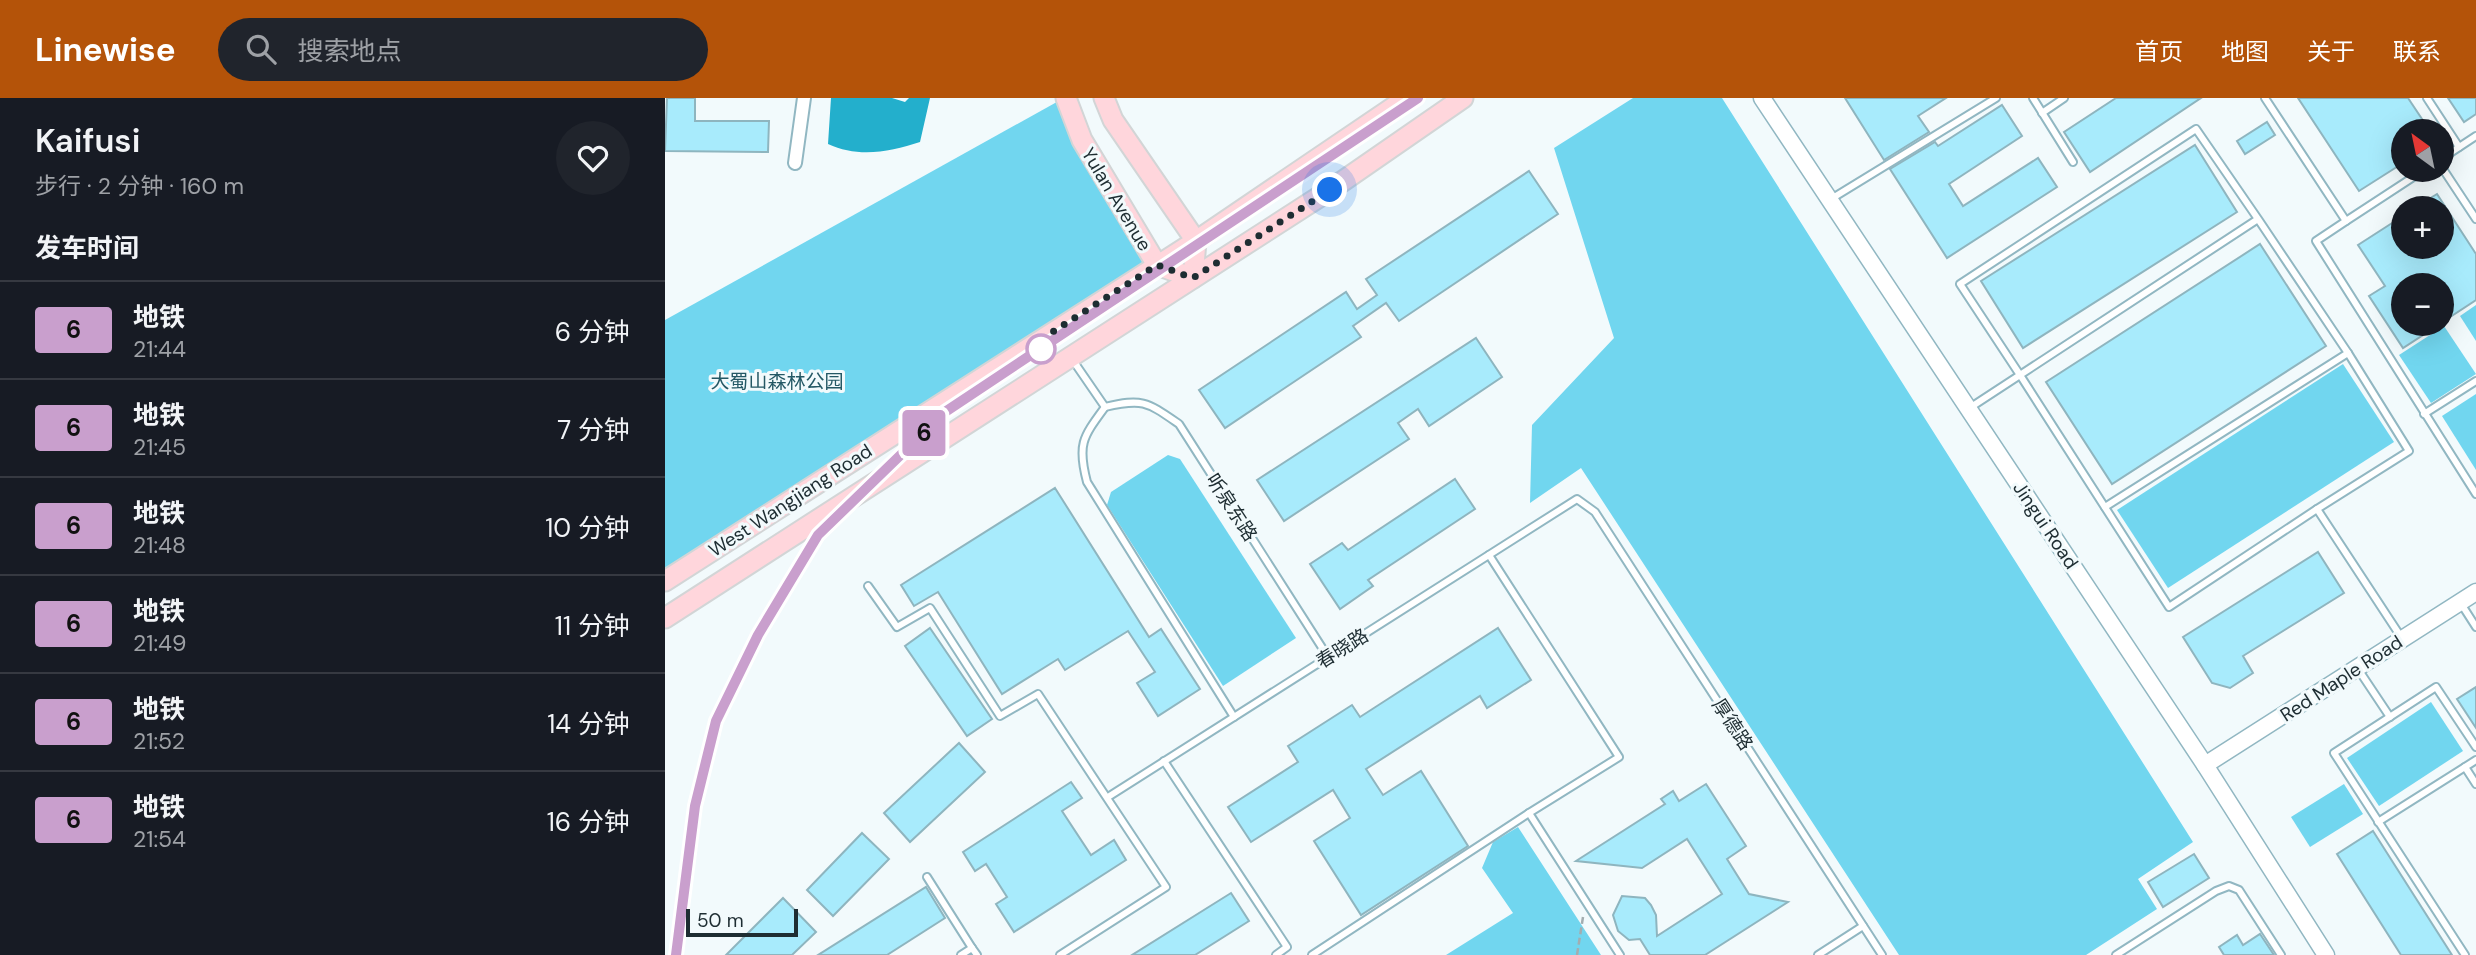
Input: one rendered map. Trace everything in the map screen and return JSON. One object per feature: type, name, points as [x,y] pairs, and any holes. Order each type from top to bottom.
[{"type":"main road","name":"Yulan Avenue","points":[[1066,98],[1082,140],[1157,265],[1193,278]]},
{"type":"main road","name":"Yulan Avenue","points":[[1104,98],[1112,120],[1196,241]]},
{"type":"main road","name":"West Wangjiang Road","points":[[665,581],[1196,241],[1407,98]]},
{"type":"main road","name":"West Wangjiang Road","points":[[665,618],[1330,190],[1463,98]]},
{"type":"main road","points":[[1193,278],[1196,241]]},
{"type":"street","points":[[795,163],[804,98]]},
{"type":"street","name":"Jingui Road","points":[[1762,98],[2206,765],[2326,955]]},
{"type":"street","name":"Red Maple Road","points":[[2206,765],[2476,592]]},
{"type":"lane","points":[[1830,200],[1996,98]]},
{"type":"lane","points":[[2032,98],[2073,162]]},
{"type":"lane","points":[[2042,113],[2064,98]]},
{"type":"lane","points":[[2265,98],[2346,221]]},
{"type":"lane","points":[[2427,98],[2459,147]]},
{"type":"lane","points":[[2196,129],[2258,219],[2348,353],[2409,451],[2169,607],[1960,284],[2196,129]]},
{"type":"lane","points":[[2454,150],[2476,136]]},
{"type":"lane","points":[[2406,182],[2316,241],[2476,494]]},
{"type":"lane","points":[[2452,182],[2476,219]]},
{"type":"lane","points":[[1968,409],[2258,219]]},
{"type":"lane","points":[[2105,507],[2348,353]]},
{"type":"lane","points":[[1071,357],[1105,407],[1086,433],[1080,459],[1087,482],[1234,717]]},
{"type":"lane","points":[[2424,414],[2476,381]]},
{"type":"lane","name":"听泉东路","points":[[1105,407],[1132,401],[1154,407],[1179,424],[1328,657]]},
{"type":"lane","name":"春晓路","points":[[1108,797],[1577,499]]},
{"type":"lane","name":"厚德路","points":[[1577,499],[1595,512],[1882,955]]},
{"type":"lane","points":[[2317,509],[2402,639]]},
{"type":"lane","points":[[1312,955],[1619,757],[1489,555]]},
{"type":"lane","points":[[868,586],[897,627],[930,608],[1000,716],[1038,694],[1166,887],[1060,955]]},
{"type":"lane","points":[[2460,602],[2476,627]]},
{"type":"lane","points":[[2357,667],[2390,717]]},
{"type":"lane","points":[[2465,955],[2334,753],[2436,687],[2476,747]]},
{"type":"lane","points":[[2378,822],[2476,760]]},
{"type":"lane","points":[[1164,761],[1292,955]]},
{"type":"lane","points":[[2465,767],[2476,784]]},
{"type":"lane","points":[[1529,813],[1620,955]]},
{"type":"lane","points":[[926,877],[977,955]]},
{"type":"lane","points":[[2116,955],[2216,891],[2229,886],[2239,890],[2281,955]]},
{"type":"lane","points":[[1818,955],[1863,926]]},
{"type":"lane","points":[[1276,955],[1287,947]]},
{"type":"lane","points":[[961,955],[972,948]]},
{"type":"path","points":[[1577,955],[1585,900]]},
{"type":"green space","name":"大蜀山森林公园","points":[[1064,98],[1157,265],[665,581],[665,320]]},
{"type":"green space","points":[[1633,98],[1722,98],[2193,842],[2138,879],[2157,909],[2086,955],[1899,955],[1581,468],[1530,503],[1532,425],[1614,338],[1554,148]]},
{"type":"green space","points":[[2476,305],[2476,341],[2460,316]]},
{"type":"green space","points":[[2428,336],[2451,336],[2476,374],[2431,403],[2399,355]]},
{"type":"green space","points":[[2343,364],[2394,442],[2168,588],[2117,510]]},
{"type":"green space","points":[[2476,394],[2476,470],[2442,416]]},
{"type":"green space","points":[[1168,455],[1180,459],[1296,638],[1223,686],[1107,505],[1111,492]]},
{"type":"green space","points":[[2431,702],[2463,751],[2379,806],[2347,758]]},
{"type":"green space","points":[[2344,784],[2363,814],[2310,847],[2291,817]]},
{"type":"green space","points":[[1518,827],[1601,955],[1446,955],[1513,913],[1482,868],[1493,842]]},
{"type":"shaded area","points":[[831,98],[892,98],[905,102],[909,98],[930,98],[920,142],[874,152],[851,151],[828,144]]},
{"type":"building","points":[[667,98],[695,98],[695,121],[769,121],[768,152],[665,151]]},
{"type":"building","points":[[1845,98],[1946,98],[1918,116],[1929,132],[1884,160]]},
{"type":"building","points":[[2116,98],[2201,98],[2090,172],[2064,132]]},
{"type":"building","points":[[2298,98],[2408,98],[2422,119],[2391,119],[2391,171],[2359,191]]},
{"type":"building","points":[[2448,98],[2476,98],[2476,114],[2464,122]]},
{"type":"building","points":[[2002,105],[2022,136],[1949,184],[1963,206],[2038,158],[2057,187],[1947,258],[1890,169],[1935,142],[1938,146]]},
{"type":"building","points":[[2267,122],[2275,135],[2245,154],[2237,141]]},
{"type":"building","points":[[2195,145],[2237,212],[2023,348],[1981,281]]},
{"type":"building","points":[[1529,171],[1558,214],[1399,321],[1386,303],[1353,326],[1361,337],[1225,428],[1199,390],[1346,292],[1357,309],[1377,295],[1366,279]]},
{"type":"building","points":[[2454,220],[2476,254],[2476,300],[2454,314],[2454,273],[2391,273],[2391,330],[2369,296],[2385,286],[2358,245],[2391,224],[2391,259],[2454,259]]},
{"type":"building","points":[[2260,244],[2326,346],[2112,484],[2046,382]]},
{"type":"building","points":[[2395,336],[2422,336],[2403,348]]},
{"type":"building","points":[[1476,338],[1502,377],[1429,426],[1418,409],[1398,423],[1409,439],[1284,521],[1257,480]]},
{"type":"building","points":[[1455,479],[1475,509],[1368,580],[1373,586],[1340,609],[1310,564],[1342,543],[1348,550]]},
{"type":"building","points":[[1055,488],[1149,637],[1161,629],[1200,689],[1158,716],[1137,683],[1155,672],[1128,631],[1065,670],[1058,659],[1002,694],[938,592],[914,606],[901,585]]},
{"type":"building","points":[[2318,552],[2344,593],[2243,656],[2253,673],[2230,688],[2212,683],[2183,637]]},
{"type":"building","points":[[930,628],[992,719],[967,736],[905,646]]},
{"type":"building","points":[[1498,628],[1531,680],[1487,708],[1480,696],[1366,769],[1383,795],[1421,771],[1468,846],[1361,915],[1314,841],[1350,818],[1333,790],[1251,842],[1228,807],[1298,762],[1288,746],[1352,705],[1360,717]]},
{"type":"building","points":[[2476,687],[2476,728],[2457,699]]},
{"type":"building","points":[[959,743],[985,772],[910,842],[884,813]]},
{"type":"building","points":[[1071,782],[1082,798],[1062,811],[1091,855],[1114,840],[1126,860],[1014,932],[996,904],[1007,897],[986,864],[975,871],[963,852]]},
{"type":"building","points":[[1706,784],[1746,846],[1727,859],[1749,894],[1788,902],[1705,955],[1650,955],[1640,939],[1629,940],[1618,931],[1613,915],[1622,896],[1645,898],[1656,915],[1657,936],[1722,894],[1687,839],[1642,868],[1576,861],[1665,804],[1661,799],[1673,791],[1679,801]]},
{"type":"building","points":[[2373,831],[2452,955],[2401,955],[2337,854]]},
{"type":"building","points":[[862,833],[889,859],[833,916],[807,890]]},
{"type":"building","points":[[2194,854],[2209,878],[2163,907],[2148,882]]},
{"type":"building","points":[[926,887],[945,918],[887,955],[818,955]]},
{"type":"building","points":[[1231,893],[1249,921],[1195,955],[1132,955]]},
{"type":"building","points":[[783,898],[816,932],[792,955],[726,955]]},
{"type":"building","points":[[2260,934],[2274,955],[2224,955],[2219,947],[2237,935],[2243,945]]},
{"type":"metro line","name":"6","points":[[676,955],[695,806],[716,721],[758,635],[818,535],[945,412],[1418,98]]},
{"type":"route","points":[[1041,349],[1040,340],[1157,265],[1193,278],[1330,190]]}]
